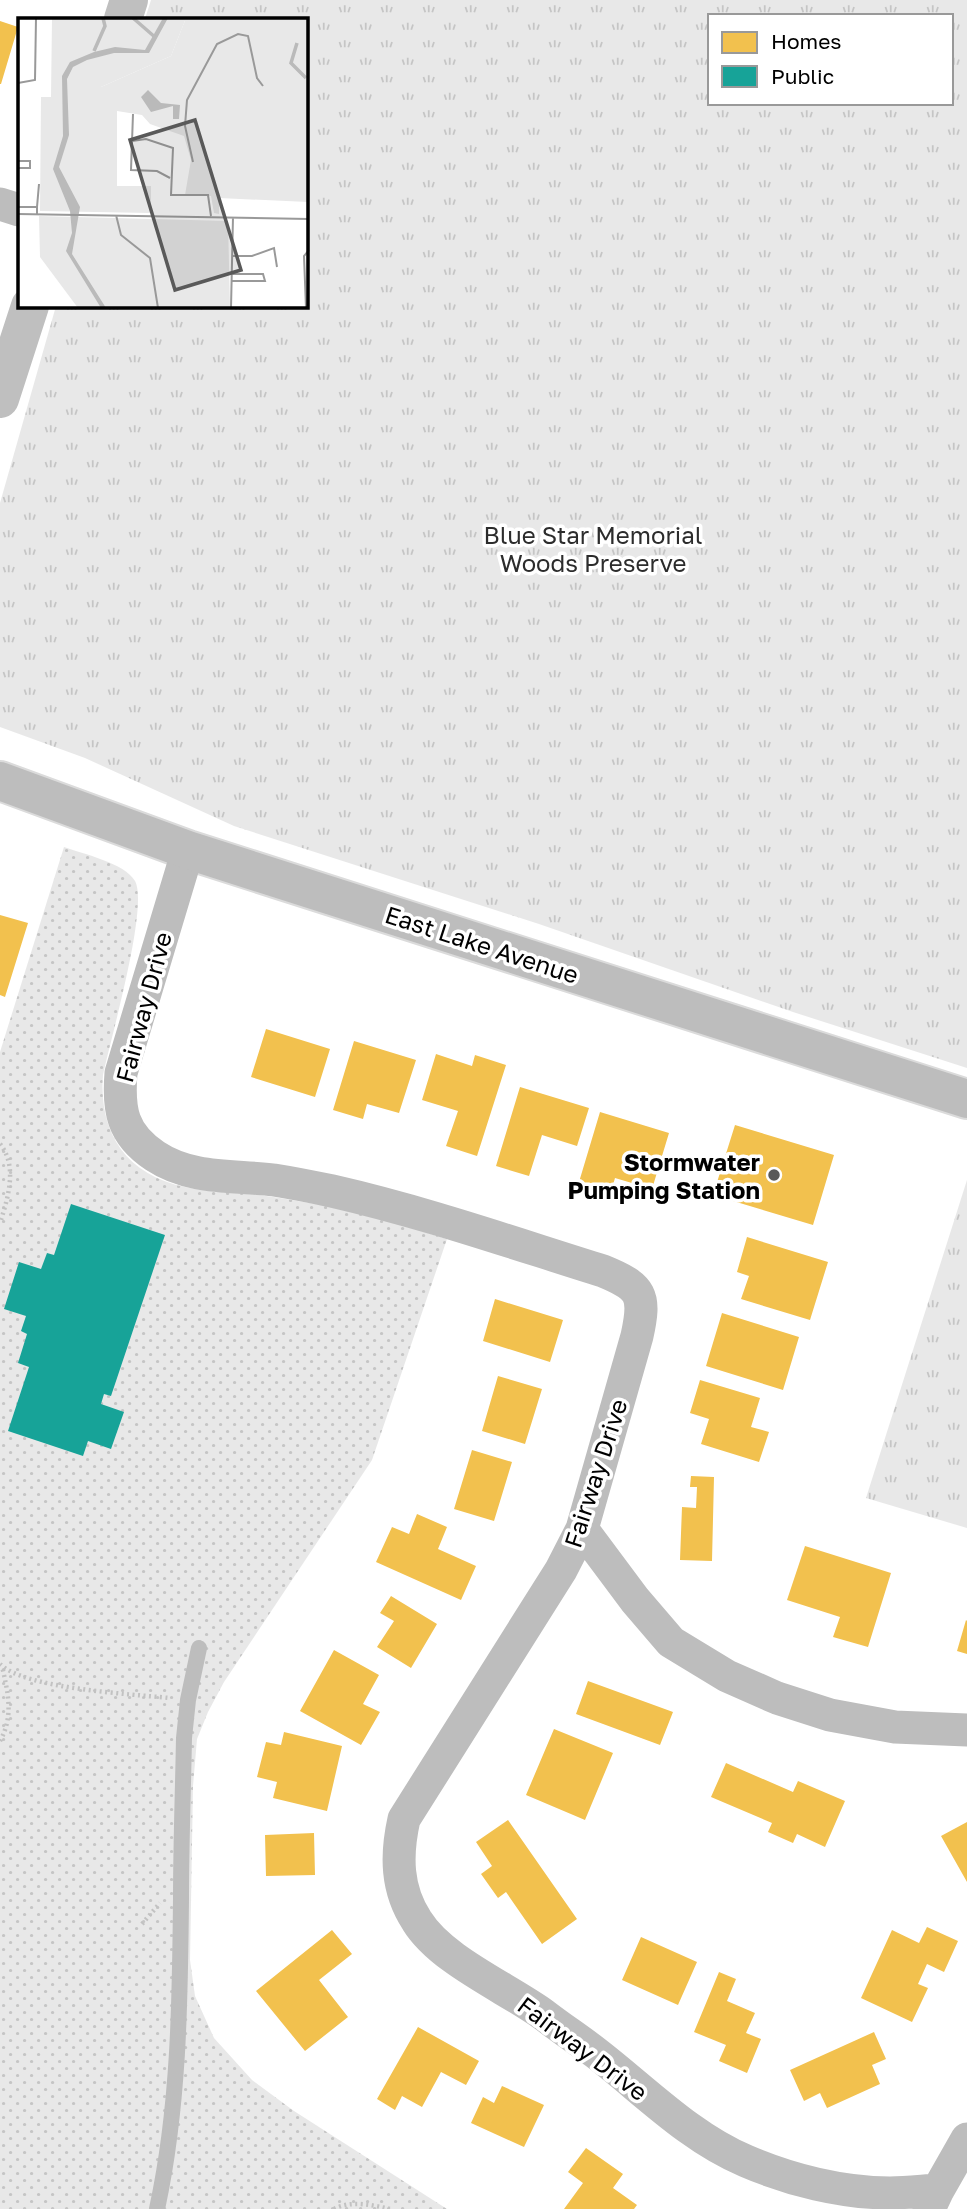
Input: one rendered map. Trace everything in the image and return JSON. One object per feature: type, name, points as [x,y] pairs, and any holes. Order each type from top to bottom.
[{"type":"main road","points":[[123,18],[129,0]]},
{"type":"main road","points":[[0,398],[29,308]]},
{"type":"main road","name":"East Lake Avenue","points":[[0,781],[188,850],[967,1099]]},
{"type":"street","points":[[0,204],[18,210]]},
{"type":"street","name":"Fairway Drive","points":[[188,850],[121,1073],[119,1098],[123,1120],[136,1141],[156,1157],[177,1167],[212,1176],[273,1180],[399,1207],[603,1271],[627,1281],[639,1292],[643,1311],[582,1529],[561,1570],[404,1819],[398,1849],[399,1875],[405,1898],[417,1922],[440,1947],[585,2045],[701,2137],[744,2160],[792,2178],[839,2188],[934,2199]]},
{"type":"street","points":[[582,1529],[635,1600],[671,1642],[727,1676],[777,1698],[830,1715],[895,1727],[967,1730]]},
{"type":"street","points":[[934,2199],[967,2139]]},
{"type":"lane","points":[[157,2209],[169,2149],[177,2054],[184,1738],[188,1700],[199,1648]]},
{"type":"path","points":[[0,1144],[6,1152],[10,1183],[0,1223]]},
{"type":"path","points":[[1,1665],[21,1676],[81,1688],[188,1700]]},
{"type":"path","points":[[0,1741],[10,1714],[1,1665]]},
{"type":"path","points":[[334,2209],[342,2205],[369,2204],[390,2209]]},
{"type":"green space","name":"Blue Star Memorial Woods Preserve","points":[[151,0],[967,0],[967,1068],[793,1012],[539,924],[234,826],[85,758],[0,727],[0,503],[55,308],[308,308],[308,18],[145,18]]},
{"type":"green space","points":[[64,847],[122,869],[135,881],[138,895],[133,944],[103,1075],[106,1119],[113,1137],[124,1153],[137,1166],[173,1184],[346,1209],[447,1239],[372,1460],[224,1682],[197,1739],[193,1786],[190,1960],[195,1996],[214,2038],[252,2080],[294,2111],[447,2209],[0,2209],[0,1052]]},
{"type":"green space","points":[[967,1180],[967,1528],[866,1498]]},
{"type":"building: Homes","points":[[0,21],[18,27],[1,84],[0,84]]},
{"type":"building: Homes","points":[[0,915],[28,923],[5,997],[0,995]]},
{"type":"building: Homes","points":[[266,1029],[330,1049],[315,1097],[251,1077]]},
{"type":"building: Homes","points":[[354,1041],[416,1060],[399,1113],[367,1104],[363,1119],[333,1110]]},
{"type":"building: Homes","points":[[436,1054],[472,1066],[475,1055],[506,1065],[477,1156],[446,1146],[458,1111],[422,1100]]},
{"type":"building: Homes","points":[[520,1087],[589,1108],[577,1146],[542,1135],[529,1176],[496,1166]]},
{"type":"building: Homes","points":[[600,1112],[669,1133],[652,1189],[615,1178],[608,1202],[576,1192]]},
{"type":"building: Homes","name":"Stormwater Pumping Station","points":[[735,1125],[834,1155],[813,1225],[713,1195]]},
{"type":"building: Homes","points":[[747,1237],[828,1262],[810,1320],[741,1299],[749,1276],[737,1272]]},
{"type":"building: Homes","points":[[495,1299],[563,1320],[550,1362],[483,1341]]},
{"type":"building: Homes","points":[[722,1313],[799,1337],[783,1390],[706,1366]]},
{"type":"building: Homes","points":[[498,1376],[542,1389],[525,1444],[482,1431]]},
{"type":"building: Homes","points":[[700,1380],[760,1398],[751,1427],[769,1432],[759,1462],[701,1444],[709,1419],[690,1413]]},
{"type":"building: Homes","points":[[472,1450],[512,1462],[494,1521],[454,1509]]},
{"type":"building: Homes","points":[[691,1476],[714,1477],[712,1561],[680,1560],[682,1507],[696,1508],[697,1487],[690,1487]]},
{"type":"building: Homes","points":[[417,1514],[447,1527],[438,1549],[476,1566],[461,1600],[376,1562],[392,1527],[409,1534]]},
{"type":"building: Homes","points":[[805,1546],[891,1573],[868,1647],[833,1637],[840,1617],[787,1600]]},
{"type":"building: Homes","points":[[391,1596],[437,1624],[411,1668],[377,1647],[394,1621],[380,1613]]},
{"type":"building: Homes","points":[[967,1621],[967,1654],[957,1651]]},
{"type":"building: Homes","points":[[334,1650],[379,1675],[363,1704],[380,1712],[361,1745],[300,1711]]},
{"type":"building: Homes","points":[[588,1681],[673,1712],[660,1745],[576,1714]]},
{"type":"building: Homes","points":[[554,1729],[613,1753],[585,1820],[526,1795]]},
{"type":"building: Homes","points":[[284,1732],[342,1746],[327,1811],[273,1798],[277,1782],[257,1777],[266,1742],[281,1745]]},
{"type":"building: Homes","points":[[726,1763],[793,1792],[798,1781],[845,1801],[825,1847],[797,1834],[793,1843],[768,1832],[772,1823],[711,1797]]},
{"type":"building: Homes","points":[[508,1820],[577,1919],[542,1944],[506,1892],[498,1898],[481,1874],[492,1866],[476,1842]]},
{"type":"building: Homes","points":[[967,1822],[967,1882],[941,1836]]},
{"type":"building: Homes","points":[[314,1833],[315,1875],[266,1876],[265,1835]]},
{"type":"building: Homes","points":[[927,1927],[958,1941],[944,1972],[927,1964],[918,1984],[928,1988],[912,2022],[861,1998],[892,1930],[919,1943]]},
{"type":"building: Homes","points":[[332,1930],[352,1954],[319,1980],[348,2017],[305,2051],[256,1991]]},
{"type":"building: Homes","points":[[641,1937],[697,1962],[678,2005],[622,1980]]},
{"type":"building: Homes","points":[[719,1972],[736,1979],[727,2001],[755,2013],[746,2033],[761,2039],[747,2073],[719,2061],[726,2045],[694,2032]]},
{"type":"building: Homes","points":[[418,2027],[479,2061],[466,2085],[441,2072],[422,2107],[402,2096],[395,2110],[377,2099]]},
{"type":"building: Homes","points":[[874,2032],[886,2059],[872,2065],[880,2084],[827,2108],[820,2093],[804,2101],[790,2070]]},
{"type":"building: Homes","points":[[502,2086],[544,2105],[524,2147],[471,2123],[483,2097],[494,2103]]},
{"type":"building: Homes","points":[[586,2148],[623,2174],[613,2188],[637,2205],[634,2209],[564,2209],[583,2183],[568,2172]]},
{"type":"building: Public","points":[[71,1204],[165,1235],[111,1396],[104,1394],[101,1404],[124,1412],[111,1449],[88,1441],[83,1456],[8,1431],[29,1367],[18,1363],[27,1334],[21,1331],[26,1316],[4,1309],[19,1262],[41,1269],[47,1253],[54,1255]]},
{"type":"place","name":"Stormwater Pumping Station","points":[[774,1175]]}]
